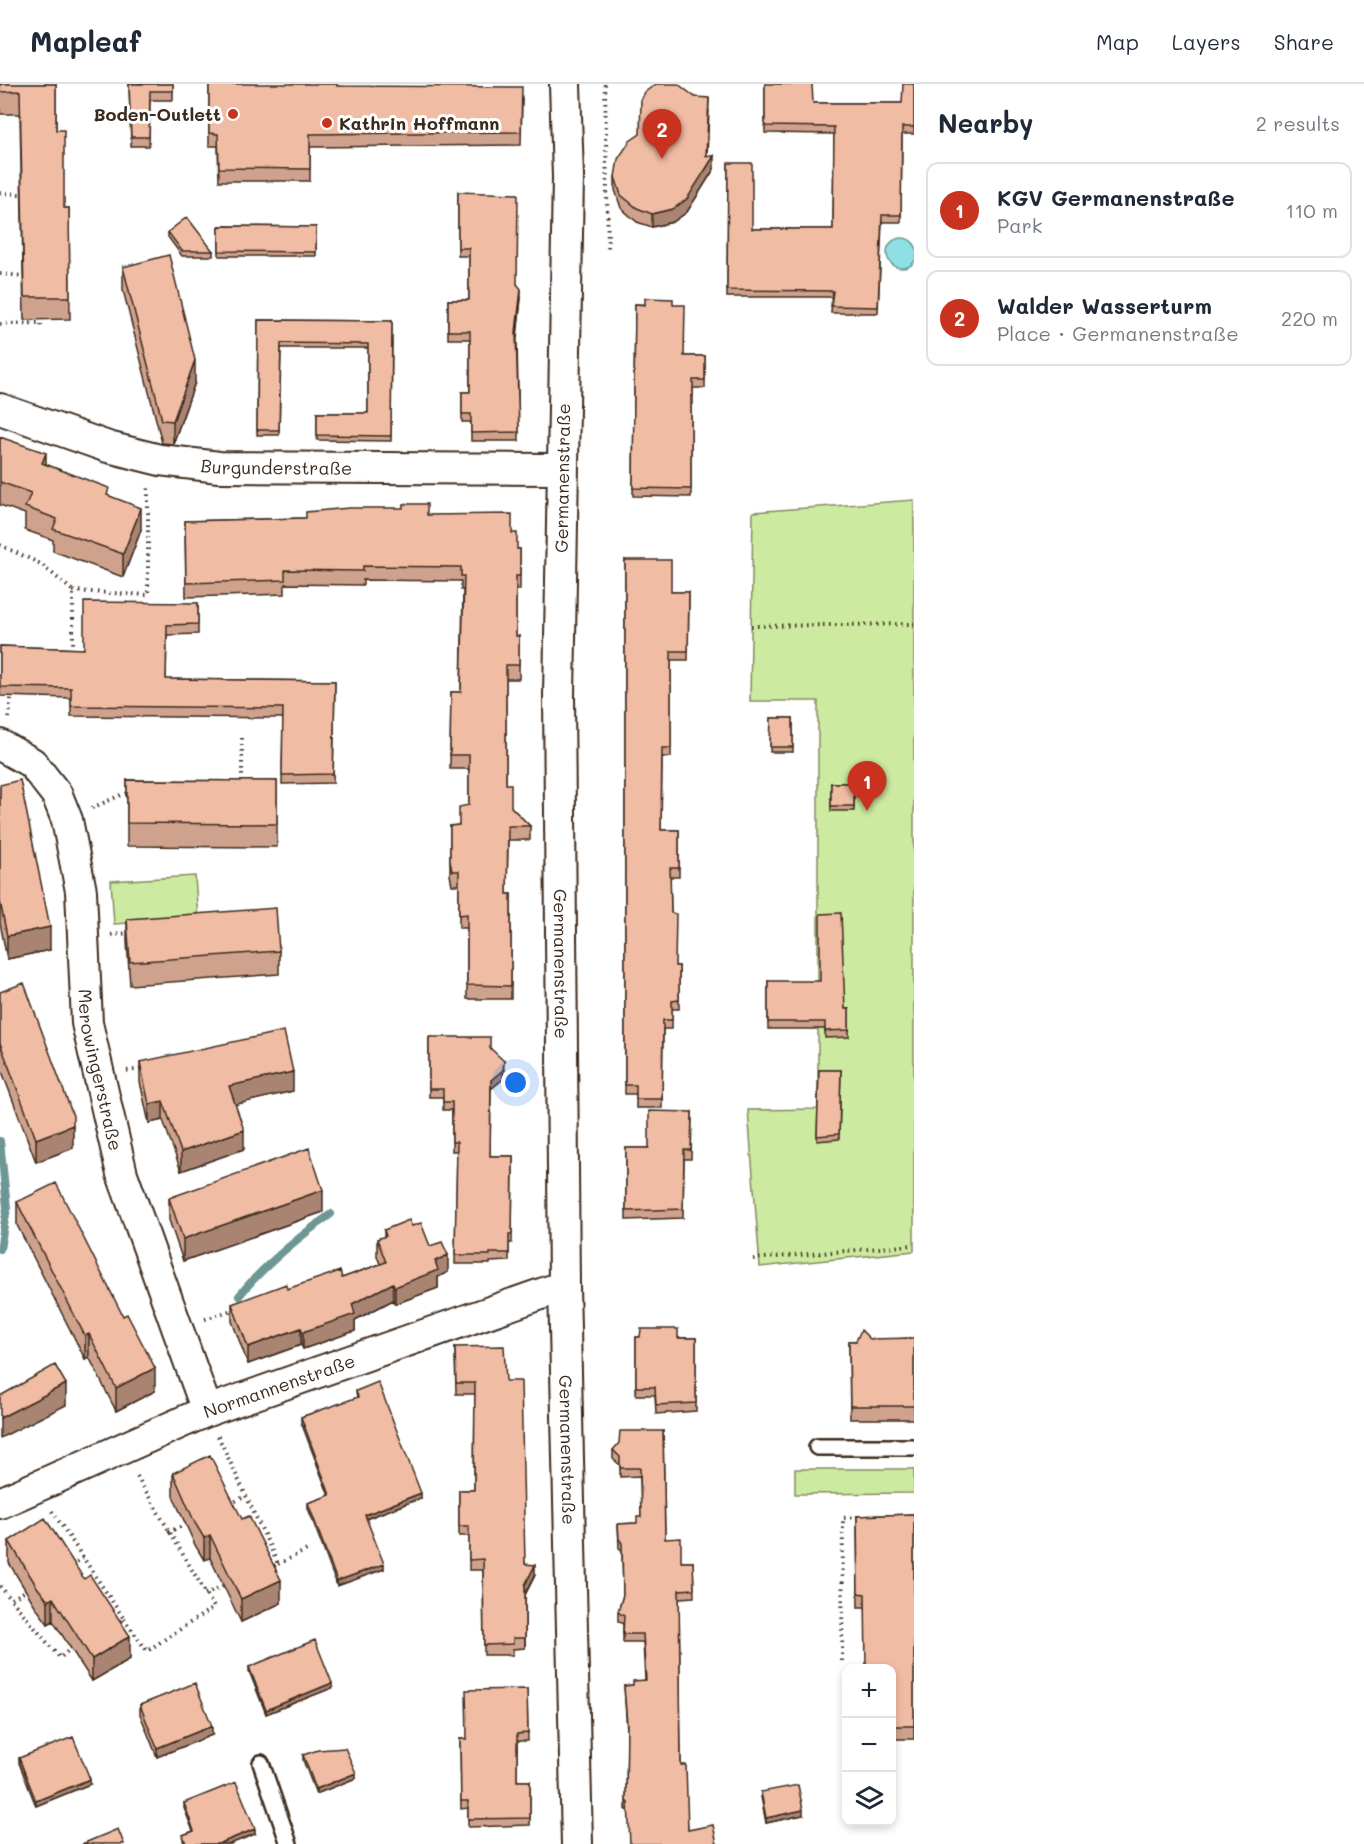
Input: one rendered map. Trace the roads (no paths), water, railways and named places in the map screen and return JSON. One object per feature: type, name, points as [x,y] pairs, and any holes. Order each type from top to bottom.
[{"type":"street","name":"Germanenstraße","points":[[565,84],[568,177],[559,708],[564,1286],[577,1844]]},
{"type":"street","name":"Burgunderstraße","points":[[0,409],[108,447],[149,457],[219,467],[562,469]]},
{"type":"street","name":"Merowingerstraße","points":[[0,744],[32,762],[57,795],[67,820],[81,891],[87,1023],[99,1074],[123,1174],[207,1411]]},
{"type":"street","name":"Normannenstraße","points":[[0,1503],[207,1411],[564,1286]]},
{"type":"lane","points":[[817,1447],[914,1447]]},
{"type":"lane","points":[[261,1763],[289,1844]]},
{"type":"water","points":[[902,238],[912,243],[917,253],[912,263],[902,268],[892,263],[887,253],[892,243]]},
{"type":"waterway","points":[[0,1141],[7,1208],[0,1249]]},
{"type":"waterway","points":[[239,1296],[282,1252],[331,1214]]},
{"type":"place","name":"Boden-Outlett","points":[[233,114]]},
{"type":"place","name":"Kathrin Hoffmann","points":[[327,123]]},
{"type":"place","name":"Walder Wasserturm","points":[[662,159]]},
{"type":"place","name":"KGV Germanenstraße","points":[[867,811]]}]
